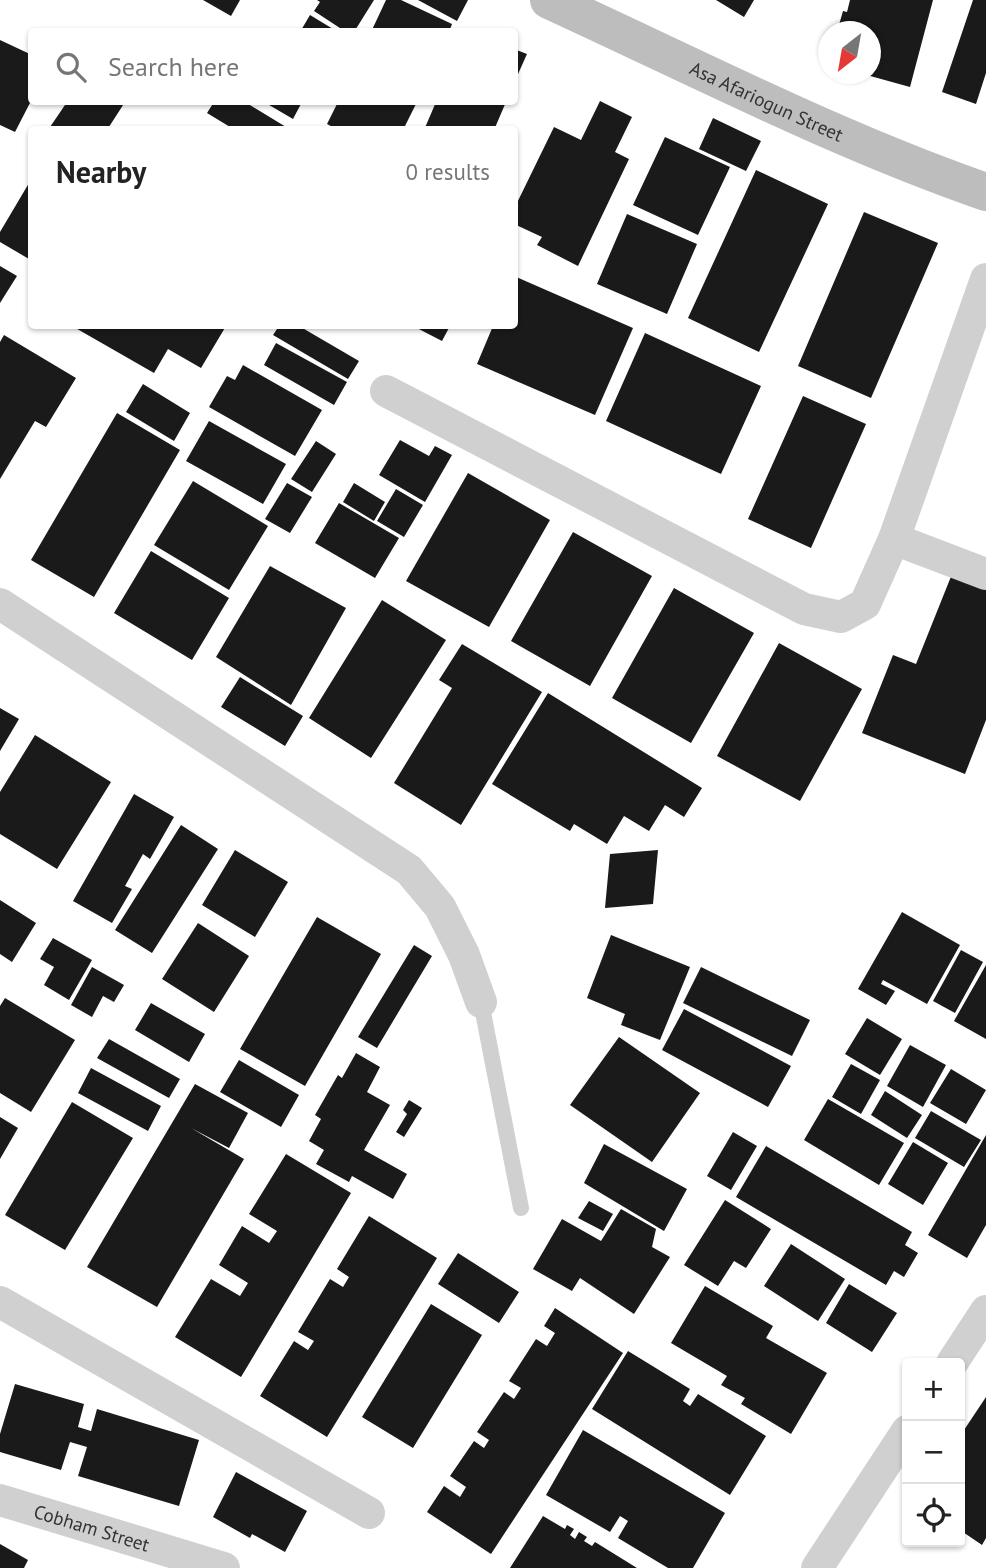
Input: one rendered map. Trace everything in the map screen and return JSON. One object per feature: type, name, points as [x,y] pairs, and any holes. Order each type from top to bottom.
[{"type":"street","name":"Asa Afariogun Street","points":[[549,0],[832,130],[986,192]]},
{"type":"street","points":[[386,391],[804,609],[841,617],[865,604],[894,539],[986,279]]},
{"type":"street","points":[[894,539],[986,574]]},
{"type":"street","points":[[0,604],[409,870],[440,907],[464,955],[481,1002]]},
{"type":"street","points":[[0,1302],[369,1513]]},
{"type":"street","points":[[955,1358],[986,1311]]},
{"type":"street","points":[[817,1568],[902,1439]]},
{"type":"street","name":"Cobham Street","points":[[0,1500],[224,1568]]},
{"type":"lane","points":[[481,1002],[521,1208]]},
{"type":"building","points":[[203,0],[240,0],[231,16]]},
{"type":"building","points":[[317,0],[374,0],[356,28],[340,28],[314,11],[320,2]]},
{"type":"building","points":[[386,0],[401,0],[452,24],[450,28],[373,28]]},
{"type":"building","points":[[418,0],[468,0],[457,21]]},
{"type":"building","points":[[716,0],[754,0],[744,17]]},
{"type":"building","points":[[850,0],[933,0],[910,87],[881,79],[881,21],[840,21],[843,11],[847,12]]},
{"type":"building","points":[[973,0],[986,0],[986,73],[976,104],[942,92]]},
{"type":"building","points":[[310,15],[331,28],[302,28]]},
{"type":"building","points":[[0,40],[28,53],[29,105],[15,132],[0,125]]},
{"type":"building","points":[[518,51],[527,54],[518,74]]},
{"type":"building","points":[[600,101],[632,117],[615,152],[629,159],[578,266],[537,245],[542,237],[518,226],[518,201],[554,127],[581,140]]},
{"type":"building","points":[[65,105],[123,105],[110,126],[51,126]]},
{"type":"building","points":[[212,105],[250,105],[284,126],[228,126],[207,113]]},
{"type":"building","points":[[269,105],[300,105],[293,119]]},
{"type":"building","points":[[336,105],[416,105],[405,126],[327,124]]},
{"type":"building","points":[[435,105],[505,105],[496,126],[426,126]]},
{"type":"building","points":[[713,118],[761,141],[746,171],[699,149]]},
{"type":"building","points":[[665,137],[730,167],[698,235],[633,205]]},
{"type":"building","points":[[756,170],[828,204],[759,352],[688,318]]},
{"type":"building","points":[[28,185],[28,258],[0,242],[0,232]]},
{"type":"building","points":[[864,212],[938,243],[871,398],[798,366]]},
{"type":"building","points":[[627,214],[697,244],[667,314],[597,284]]},
{"type":"building","points":[[0,266],[17,276],[0,303]]},
{"type":"building","points":[[518,278],[633,328],[595,415],[477,364],[492,329],[518,329]]},
{"type":"building","points":[[77,329],[224,329],[201,368],[168,349],[154,373]]},
{"type":"building","points":[[277,329],[304,329],[359,361],[348,379],[273,335]]},
{"type":"building","points":[[419,329],[448,329],[442,341]]},
{"type":"building","points":[[645,333],[761,386],[721,474],[606,421]]},
{"type":"building","points":[[4,335],[76,378],[46,427],[35,421],[0,479],[0,342]]},
{"type":"building","points":[[276,343],[347,382],[334,405],[264,365]]},
{"type":"building","points":[[243,365],[322,410],[295,456],[209,407],[227,376],[235,380]]},
{"type":"building","points":[[143,384],[190,413],[174,441],[126,412]]},
{"type":"building","points":[[803,396],[866,424],[811,548],[748,519]]},
{"type":"building","points":[[117,413],[180,450],[94,597],[31,560]]},
{"type":"building","points":[[209,421],[286,464],[263,504],[186,461]]},
{"type":"building","points":[[400,440],[429,456],[435,446],[452,455],[425,502],[379,475]]},
{"type":"building","points":[[316,441],[336,454],[312,492],[291,479]]},
{"type":"building","points":[[468,473],[550,520],[489,627],[406,581]]},
{"type":"building","points":[[193,481],[268,526],[229,590],[154,545]]},
{"type":"building","points":[[287,483],[312,497],[290,533],[265,519]]},
{"type":"building","points":[[354,483],[385,502],[374,521],[343,502]]},
{"type":"building","points":[[396,489],[423,505],[404,537],[377,521]]},
{"type":"building","points":[[339,503],[399,538],[375,578],[315,543]]},
{"type":"building","points":[[573,532],[652,576],[590,686],[511,641]]},
{"type":"building","points":[[151,551],[229,598],[192,660],[114,613]]},
{"type":"building","points":[[270,566],[346,608],[291,705],[216,657]]},
{"type":"building","points":[[952,574],[986,588],[986,720],[965,774],[862,733],[893,655],[916,664]]},
{"type":"building","points":[[674,588],[754,633],[691,743],[612,698]]},
{"type":"building","points":[[382,600],[446,640],[371,758],[309,718]]},
{"type":"building","points":[[779,643],[862,689],[800,801],[717,756]]},
{"type":"building","points":[[462,644],[542,692],[461,825],[394,783],[452,688],[439,680]]},
{"type":"building","points":[[240,677],[303,716],[285,746],[221,707]]},
{"type":"building","points":[[548,693],[702,788],[684,817],[665,805],[649,831],[624,816],[607,844],[574,824],[570,831],[492,784]]},
{"type":"building","points":[[0,708],[19,719],[0,751]]},
{"type":"building","points":[[35,735],[111,782],[57,869],[0,834],[0,792]]},
{"type":"building","points":[[134,794],[174,817],[150,859],[143,854],[125,886],[132,889],[112,923],[73,901]]},
{"type":"building","points":[[181,825],[218,849],[152,953],[115,930]]},
{"type":"building","points":[[235,850],[288,882],[255,937],[202,905]]},
{"type":"building","points":[[658,850],[653,904],[605,908],[610,854]]},
{"type":"building","points":[[0,900],[36,923],[12,962],[0,954]]},
{"type":"building","points":[[902,912],[960,945],[927,1004],[883,980],[881,984],[895,991],[886,1005],[858,989]]},
{"type":"building","points":[[317,917],[381,954],[305,1086],[240,1049]]},
{"type":"building","points":[[198,923],[249,956],[214,1012],[162,979]]},
{"type":"building","points":[[611,935],[690,967],[660,1040],[621,1025],[625,1014],[587,998]]},
{"type":"building","points":[[53,938],[92,960],[69,1000],[44,985],[54,967],[40,959]]},
{"type":"building","points":[[414,945],[432,956],[377,1048],[358,1037]]},
{"type":"building","points":[[961,950],[983,962],[955,1013],[933,1001]]},
{"type":"building","points":[[986,965],[986,1039],[954,1021]]},
{"type":"building","points":[[92,967],[124,985],[114,1002],[103,996],[92,1017],[71,1005]]},
{"type":"building","points":[[701,967],[810,1020],[792,1056],[683,1003]]},
{"type":"building","points":[[5,998],[75,1040],[31,1112],[0,1093],[0,1006]]},
{"type":"building","points":[[151,1003],[205,1034],[189,1062],[135,1030]]},
{"type":"building","points":[[684,1009],[791,1066],[768,1107],[662,1050]]},
{"type":"building","points":[[867,1018],[902,1039],[880,1075],[845,1054]]},
{"type":"building","points":[[619,1037],[700,1093],[652,1162],[570,1105]]},
{"type":"building","points":[[109,1039],[180,1079],[169,1098],[97,1058]]},
{"type":"building","points":[[910,1045],[946,1065],[923,1107],[887,1086]]},
{"type":"building","points":[[356,1053],[380,1067],[367,1092],[390,1105],[364,1150],[407,1174],[393,1199],[352,1176],[349,1182],[316,1164],[324,1150],[309,1141],[321,1119],[315,1115],[338,1075],[342,1078]]},
{"type":"building","points":[[239,1060],[299,1095],[281,1127],[220,1092]]},
{"type":"building","points":[[851,1064],[880,1080],[861,1114],[832,1097]]},
{"type":"building","points":[[91,1068],[161,1106],[148,1131],[78,1093]]},
{"type":"building","points":[[951,1069],[986,1090],[966,1124],[930,1103]]},
{"type":"building","points":[[195,1084],[248,1113],[229,1148],[191,1128],[244,1159],[157,1307],[87,1267]]},
{"type":"building","points":[[885,1091],[922,1115],[907,1138],[871,1115]]},
{"type":"building","points":[[828,1099],[904,1143],[879,1185],[804,1140]]},
{"type":"building","points":[[409,1100],[422,1108],[404,1137],[396,1132],[407,1114],[403,1110]]},
{"type":"building","points":[[72,1102],[133,1138],[65,1250],[5,1215]]},
{"type":"building","points":[[931,1111],[981,1140],[964,1167],[915,1138]]},
{"type":"building","points":[[0,1117],[18,1128],[0,1159]]},
{"type":"building","points":[[733,1132],[757,1146],[731,1190],[707,1176]]},
{"type":"building","points":[[986,1135],[986,1225],[967,1258],[928,1235]]},
{"type":"building","points":[[913,1142],[948,1163],[923,1205],[888,1184]]},
{"type":"building","points":[[604,1144],[687,1189],[664,1231],[584,1183]]},
{"type":"building","points":[[766,1146],[912,1232],[905,1245],[918,1253],[904,1277],[894,1271],[886,1285],[736,1197]]},
{"type":"building","points":[[286,1154],[351,1193],[241,1377],[175,1337],[211,1279],[240,1296],[248,1283],[219,1265],[242,1226],[269,1243],[277,1231],[249,1214]]},
{"type":"building","points":[[725,1200],[771,1229],[746,1268],[734,1261],[718,1286],[684,1265]]},
{"type":"building","points":[[589,1201],[613,1214],[603,1231],[578,1218]]},
{"type":"building","points":[[621,1209],[656,1229],[652,1247],[670,1257],[634,1314],[580,1278],[572,1291],[533,1269],[562,1219],[601,1241]]},
{"type":"building","points":[[369,1216],[437,1258],[327,1437],[260,1396],[294,1341],[308,1350],[314,1341],[298,1332],[330,1279],[343,1287],[349,1277],[337,1269]]},
{"type":"building","points":[[791,1244],[845,1279],[818,1321],[764,1286]]},
{"type":"building","points":[[458,1253],[519,1292],[499,1323],[438,1284]]},
{"type":"building","points":[[849,1284],[897,1313],[872,1352],[826,1323]]},
{"type":"building","points":[[705,1286],[773,1326],[766,1338],[827,1373],[791,1434],[741,1404],[745,1398],[721,1385],[727,1376],[671,1343]]},
{"type":"building","points":[[431,1304],[482,1335],[413,1448],[362,1417]]},
{"type":"building","points":[[555,1308],[623,1353],[491,1554],[427,1512],[444,1486],[460,1497],[466,1487],[450,1476],[474,1441],[484,1448],[489,1440],[477,1432],[504,1392],[514,1399],[521,1388],[509,1381],[536,1339],[547,1346],[555,1333],[544,1326]]},
{"type":"building","points":[[628,1351],[690,1389],[683,1401],[690,1406],[698,1394],[766,1436],[730,1495],[592,1409]]},
{"type":"building","points":[[15,1384],[84,1404],[78,1427],[91,1431],[97,1409],[199,1440],[179,1506],[78,1476],[87,1447],[70,1442],[61,1470],[0,1452],[0,1434]]},
{"type":"building","points":[[986,1397],[986,1538],[982,1545],[965,1533],[965,1428]]},
{"type":"building","points":[[583,1430],[725,1513],[693,1568],[668,1568],[618,1538],[628,1521],[620,1516],[610,1532],[546,1495]]},
{"type":"building","points":[[236,1472],[307,1511],[285,1552],[252,1534],[250,1538],[213,1517]]},
{"type":"building","points":[[543,1516],[565,1529],[567,1525],[574,1529],[570,1535],[575,1539],[579,1532],[587,1537],[584,1541],[592,1546],[595,1542],[637,1568],[510,1568]]},
{"type":"building","points":[[0,1544],[28,1560],[24,1568],[0,1568]]}]
